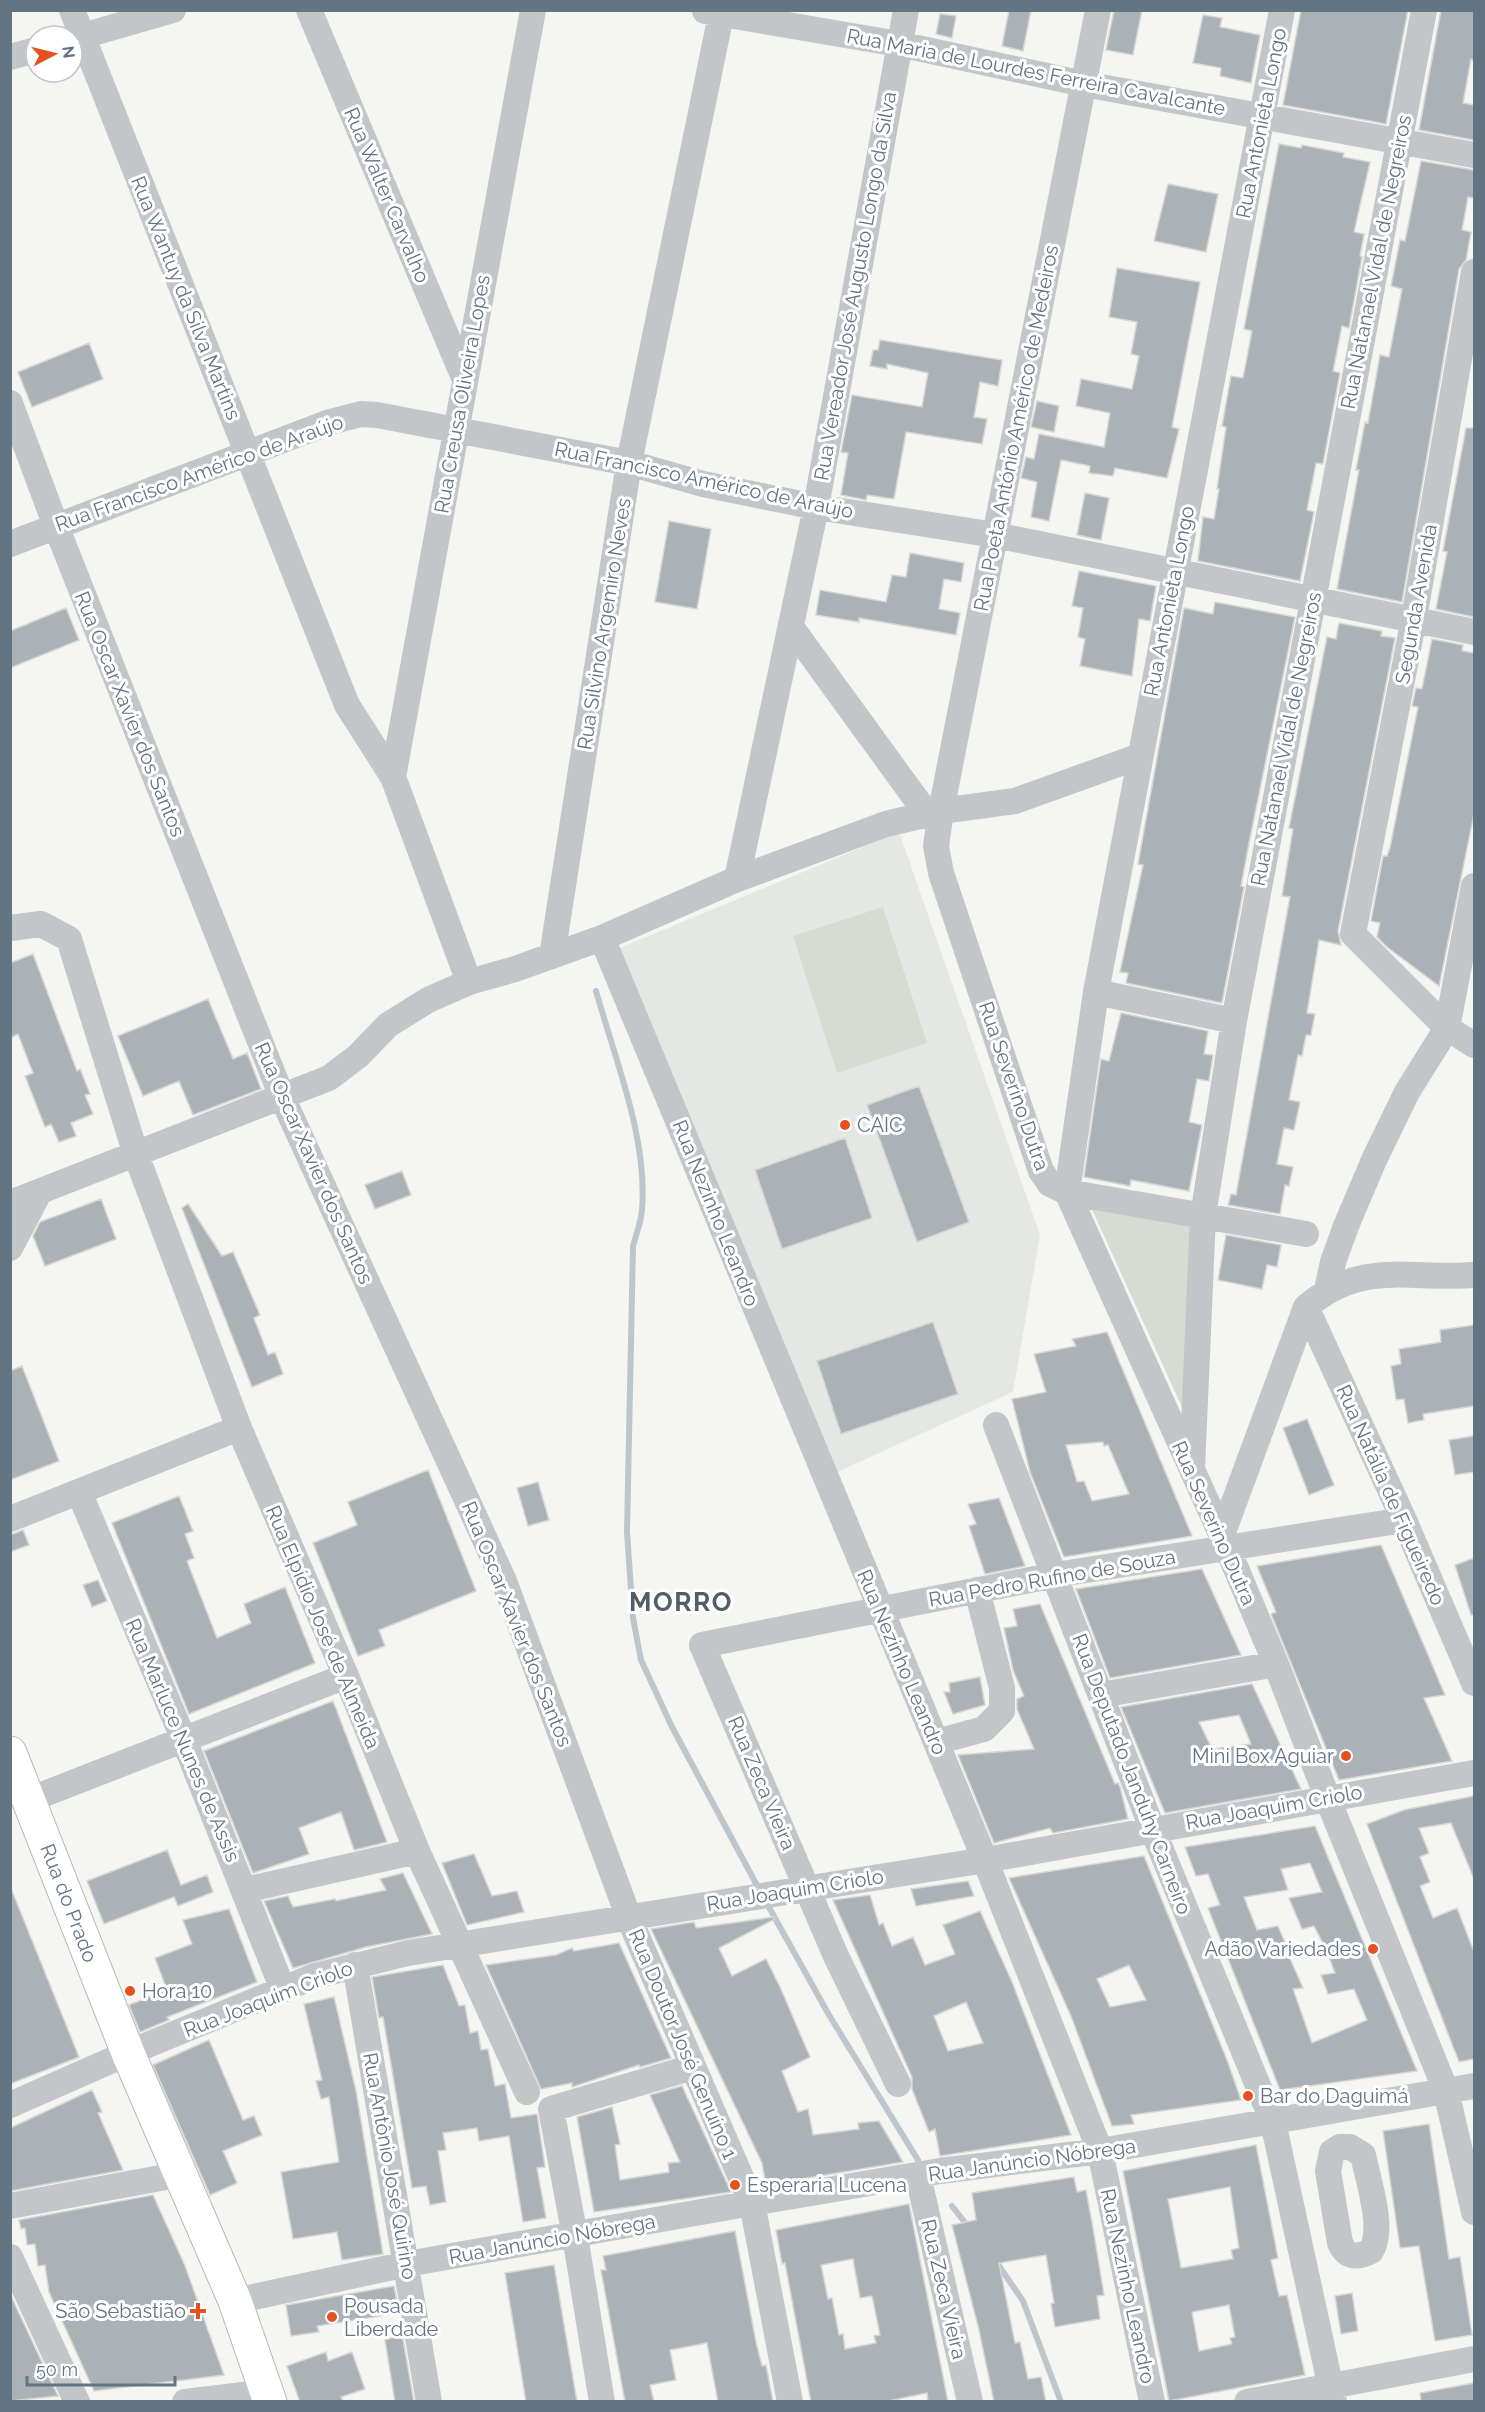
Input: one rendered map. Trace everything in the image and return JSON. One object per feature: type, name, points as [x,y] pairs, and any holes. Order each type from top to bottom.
[{"type":"main road","name":"Rua do Prado","points":[[10,1753],[21,1790],[128,2053],[236,2301],[270,2398]]},
{"type":"street","points":[[84,36],[173,10]]},
{"type":"street","name":"Rua Walter Carvalho","points":[[309,10],[465,380]]},
{"type":"street","name":"Rua Creusa Oliveira Lopes","points":[[393,777],[532,10]]},
{"type":"street","name":"Rua Vereador José Augusto Longo da Silva","points":[[737,879],[816,507],[906,10]]},
{"type":"street","name":"Rua Poeta António Américo de Medeiros","points":[[936,846],[934,812],[995,535],[1098,10]]},
{"type":"street","name":"Rua Antonieta Longo","points":[[1067,1192],[1096,992],[1174,570],[1282,10]]},
{"type":"street","name":"Rua Natanael Vidal de Negreiros","points":[[1192,1473],[1203,1216],[1234,1021],[1424,10]]},
{"type":"street","name":"Rua Maria de Lourdes Ferreira Cavalcante","points":[[716,12],[899,44],[1084,84],[1474,155]]},
{"type":"street","name":"Rua Silvino Argemiro Neves","points":[[552,956],[629,463],[716,12]]},
{"type":"street","name":"Rua Wantuy da Silva Martins","points":[[84,57],[249,455],[347,705],[393,777],[469,982]]},
{"type":"street","name":"Segunda Avenida","points":[[1448,1028],[1353,934],[1414,618],[1474,272]]},
{"type":"street","name":"Rua Oscar Xavier dos Santos","points":[[10,403],[56,526],[282,1097],[504,1581],[628,1918]]},
{"type":"street","name":"Rua Francisco Américo de Araújo","points":[[10,544],[249,455],[330,422],[361,414],[456,429],[629,463],[703,484],[816,507],[995,535],[1414,618],[1474,632]]},
{"type":"street","points":[[791,627],[934,812]]},
{"type":"street","points":[[10,1203],[329,1078],[358,1056],[388,1025],[428,1000],[469,982],[602,938],[737,879],[886,824],[934,812],[1015,801],[1140,756]]},
{"type":"street","name":"Rua Severino Dutra","points":[[936,846],[941,873],[1041,1171],[1050,1184],[1067,1192],[1192,1473],[1225,1541],[1446,2091],[1474,2212]]},
{"type":"street","points":[[1327,1290],[1339,1244],[1374,1160],[1407,1092],[1448,1028],[1474,886]]},
{"type":"street","name":"Rua Elpídio José de Almeida","points":[[10,928],[41,924],[69,939],[136,1155],[238,1428],[346,1676],[417,1851],[527,2092]]},
{"type":"street","name":"Rua Nezinho Leandro","points":[[602,938],[985,1860],[1100,2151],[1152,2402]]},
{"type":"street","points":[[1096,992],[1234,1021]]},
{"type":"street","points":[[1448,1028],[1474,1045]]},
{"type":"street","points":[[1067,1192],[1306,1234]]},
{"type":"street","points":[[10,1248],[39,1193]]},
{"type":"street","points":[[1225,1541],[1306,1307],[1327,1290],[1353,1280],[1380,1275],[1474,1275]]},
{"type":"street","name":"Rua Natália de Figueiredo","points":[[1306,1307],[1404,1520],[1474,1683]]},
{"type":"street","name":"Rua Deputado Janduhy Carneiro","points":[[996,1425],[1152,1828],[1273,2122],[1333,2394]]},
{"type":"street","points":[[10,1519],[238,1428]]},
{"type":"street","name":"Rua Marluce Nunes de Assis","points":[[79,1492],[184,1740],[283,1989]]},
{"type":"street","name":"Rua Pedro Rufino de Souza","points":[[702,1645],[1225,1541],[1404,1520]]},
{"type":"street","points":[[936,1742],[984,1729],[1002,1711],[1002,1688],[977,1590]]},
{"type":"street","name":"Rua Zeca Vieira","points":[[702,1645],[836,1956],[898,2084]]},
{"type":"street","points":[[1101,1695],[1276,1664]]},
{"type":"street","points":[[21,1790],[184,1740],[346,1676]]},
{"type":"street","name":"Rua Joaquim Criolo","points":[[10,2105],[128,2053],[315,1976],[355,1965],[458,1942],[628,1918],[756,1895],[985,1860],[1152,1828],[1474,1773]]},
{"type":"street","points":[[245,1890],[417,1851]]},
{"type":"street","name":"Rua Doutor José Genuíno 1","points":[[628,1918],[752,2203],[790,2402]]},
{"type":"street","name":"Rua Antônio José Quirino","points":[[355,1965],[429,2402]]},
{"type":"street","points":[[602,2402],[576,2236],[551,2109],[693,2067]]},
{"type":"street","name":"Rua Janúncio Nóbrega","points":[[236,2301],[407,2264],[576,2236],[752,2203],[918,2176],[1100,2151],[1474,2086]]},
{"type":"street","points":[[1331,2110],[1340,2147]]},
{"type":"street","points":[[10,2206],[182,2174]]},
{"type":"street","name":"Rua Zeca Vieira","points":[[918,2176],[970,2402]]},
{"type":"street","points":[[10,2257],[77,2402]]},
{"type":"street","points":[[1247,2402],[1333,2394],[1474,2360]]},
{"type":"street","points":[[185,2402],[270,2398]]},
{"type":"shaded area","name":"CAIC","points":[[899,832],[1040,1235],[1013,1392],[835,1473],[615,950]]},
{"type":"shaded area","points":[[883,907],[927,1043],[837,1073],[793,936]]},
{"type":"shaded area","points":[[1090,1205],[1196,1221],[1187,1418]]},
{"type":"building","points":[[1009,10],[1031,10],[1023,51],[1002,46]]},
{"type":"building","points":[[1114,10],[1142,10],[1133,55],[1106,50]]},
{"type":"building","points":[[1301,10],[1408,10],[1386,124],[1283,105]]},
{"type":"building","points":[[1441,10],[1474,10],[1474,60],[1471,59],[1463,103],[1474,105],[1474,140],[1419,130]]},
{"type":"building","points":[[940,14],[956,16],[952,38],[936,34]]},
{"type":"building","points":[[1203,15],[1222,18],[1220,27],[1260,35],[1251,83],[1220,76],[1221,68],[1193,63]]},
{"type":"building","points":[[1279,144],[1301,148],[1302,145],[1344,153],[1343,157],[1370,162],[1354,232],[1364,234],[1360,256],[1362,257],[1349,328],[1342,326],[1333,371],[1340,373],[1323,464],[1316,463],[1307,510],[1314,512],[1300,581],[1198,561],[1203,517],[1214,519],[1226,427],[1222,426],[1231,376],[1243,378],[1252,331],[1244,329]]},
{"type":"building","points":[[1421,161],[1474,170],[1474,198],[1468,197],[1462,230],[1471,232],[1466,260],[1459,269],[1402,602],[1337,589],[1359,470],[1356,470],[1365,422],[1368,423],[1380,355],[1389,357],[1402,289],[1391,286],[1400,240],[1405,241]]},
{"type":"building","points":[[1168,184],[1218,194],[1206,252],[1154,241]]},
{"type":"building","points":[[1117,268],[1200,282],[1172,427],[1179,429],[1167,478],[1115,468],[1113,476],[1089,473],[1090,466],[1061,460],[1049,521],[1031,517],[1037,482],[1021,478],[1026,457],[1034,459],[1039,434],[1104,447],[1110,413],[1076,406],[1081,379],[1132,389],[1139,356],[1131,354],[1137,322],[1109,317]]},
{"type":"building","points":[[880,340],[1002,360],[998,386],[980,382],[974,417],[987,419],[982,444],[906,432],[894,499],[867,495],[866,500],[841,495],[848,453],[841,452],[852,395],[922,407],[928,373],[887,364],[887,369],[870,366],[873,350],[878,350]]},
{"type":"building","points":[[89,343],[103,379],[32,407],[18,372]]},
{"type":"building","points":[[1037,401],[1059,406],[1054,432],[1031,427]]},
{"type":"building","points":[[1466,428],[1474,428],[1474,617],[1436,609],[1447,552],[1443,551]]},
{"type":"building","points":[[1085,493],[1109,498],[1101,540],[1077,535]]},
{"type":"building","points":[[669,521],[711,529],[697,609],[655,602]]},
{"type":"building","points":[[910,553],[964,563],[961,582],[944,579],[939,609],[960,613],[956,635],[859,618],[859,622],[816,615],[820,590],[886,602],[892,575],[906,577]]},
{"type":"building","points":[[1079,571],[1156,586],[1150,621],[1139,619],[1132,676],[1080,666],[1085,639],[1078,637],[1083,608],[1072,606]]},
{"type":"building","points":[[1215,602],[1295,617],[1249,843],[1241,886],[1244,887],[1222,1003],[1126,983],[1128,973],[1120,972],[1143,865],[1138,864],[1184,608],[1213,614]]},
{"type":"building","points":[[66,608],[79,640],[10,668],[10,631]]},
{"type":"building","points":[[1339,623],[1382,631],[1381,636],[1395,638],[1338,931],[1341,945],[1319,940],[1307,1013],[1315,1014],[1311,1035],[1306,1035],[1302,1056],[1298,1055],[1289,1100],[1300,1102],[1294,1130],[1284,1128],[1277,1164],[1293,1167],[1289,1186],[1285,1185],[1280,1214],[1228,1205],[1231,1194],[1236,1195],[1290,897],[1282,896],[1293,829],[1289,828],[1327,637],[1336,639]]},
{"type":"building","points":[[1432,639],[1463,645],[1462,651],[1474,653],[1474,814],[1439,986],[1387,947],[1377,937],[1380,923],[1371,921],[1383,856],[1387,856],[1390,848],[1418,707],[1412,706],[1416,688],[1422,689]]},
{"type":"building","points":[[33,954],[77,1071],[80,1069],[90,1094],[85,1095],[93,1114],[71,1123],[76,1136],[59,1142],[51,1124],[45,1127],[25,1076],[33,1073],[18,1034],[10,1038],[10,963]]},
{"type":"building","points":[[208,999],[233,1059],[247,1053],[261,1089],[193,1115],[179,1081],[143,1096],[118,1036]]},
{"type":"building","points":[[1121,1013],[1208,1031],[1204,1054],[1213,1055],[1209,1081],[1197,1079],[1189,1122],[1202,1125],[1189,1191],[1131,1180],[1130,1186],[1084,1177],[1101,1059],[1109,1061]]},
{"type":"building","points":[[919,1086],[969,1222],[917,1242],[867,1105]]},
{"type":"building","points":[[845,1138],[872,1218],[782,1249],[755,1170]]},
{"type":"building","points":[[402,1171],[411,1195],[375,1209],[365,1185]]},
{"type":"building","points":[[101,1199],[116,1239],[45,1266],[33,1236],[40,1222]]},
{"type":"building","points":[[188,1204],[222,1256],[233,1252],[260,1315],[254,1318],[268,1355],[275,1352],[283,1374],[252,1387],[182,1208]]},
{"type":"building","points":[[1226,1235],[1281,1245],[1277,1267],[1267,1265],[1262,1289],[1218,1280]]},
{"type":"building","points":[[933,1322],[958,1394],[841,1434],[817,1361]]},
{"type":"building","points":[[1474,1325],[1474,1406],[1423,1414],[1424,1420],[1408,1423],[1404,1399],[1396,1400],[1391,1366],[1401,1364],[1399,1349],[1441,1342],[1440,1330]]},
{"type":"building","points":[[1107,1332],[1192,1536],[1064,1557],[1030,1472],[1012,1399],[1046,1392],[1034,1354],[1076,1346],[1072,1339]],"holes":[[[1103,1442],[1104,1446],[1108,1445],[1129,1494],[1092,1501],[1084,1481],[1077,1482],[1066,1445]]]},
{"type":"building","points":[[22,1366],[59,1461],[10,1480],[10,1371]]},
{"type":"building","points":[[1307,1419],[1334,1485],[1309,1495],[1283,1428]]},
{"type":"building","points":[[1474,1436],[1474,1472],[1455,1475],[1449,1440]]},
{"type":"building","points":[[428,1470],[476,1591],[379,1630],[385,1646],[358,1656],[313,1543],[357,1525],[348,1502]]},
{"type":"building","points":[[538,1482],[549,1520],[528,1526],[517,1488]]},
{"type":"building","points":[[179,1496],[193,1531],[185,1534],[194,1558],[187,1561],[217,1638],[251,1623],[244,1604],[285,1587],[315,1663],[189,1714],[112,1523]]},
{"type":"building","points":[[999,1498],[1025,1566],[985,1574],[969,1526],[976,1524],[968,1504]]},
{"type":"building","points":[[23,1530],[29,1545],[10,1552],[10,1535]]},
{"type":"building","points":[[1381,1545],[1445,1695],[1424,1698],[1452,1761],[1339,1780],[1271,1614],[1276,1612],[1257,1566]]},
{"type":"building","points":[[1474,1558],[1474,1615],[1471,1615],[1455,1565]]},
{"type":"building","points":[[1202,1569],[1241,1655],[1110,1678],[1076,1589]]},
{"type":"building","points":[[98,1580],[107,1601],[92,1607],[83,1585]]},
{"type":"building","points":[[1040,1604],[1115,1784],[1118,1783],[1120,1787],[1128,1819],[1053,1833],[1050,1828],[994,1843],[958,1755],[1034,1749],[1017,1709],[1017,1699],[1024,1696],[1013,1670],[1004,1628],[1017,1626],[1013,1609]]},
{"type":"building","points":[[980,1677],[985,1705],[953,1714],[944,1692],[950,1692],[949,1683]]},
{"type":"building","points":[[1252,1684],[1301,1789],[1165,1813],[1121,1707]],"holes":[[[1239,1715],[1251,1744],[1212,1749],[1199,1722]]]},
{"type":"building","points":[[333,1701],[387,1842],[354,1850],[341,1812],[299,1828],[309,1854],[253,1873],[204,1751]]},
{"type":"building","points":[[1474,1796],[1474,1879],[1451,1823],[1419,1828],[1429,1853],[1420,1857],[1430,1882],[1420,1886],[1433,1918],[1457,1908],[1474,1952],[1474,2059],[1459,2062],[1367,1824],[1404,1810]]},
{"type":"building","points":[[1315,1826],[1417,2071],[1280,2090],[1208,1908],[1220,1905],[1208,1874],[1196,1876],[1185,1847]],"holes":[[[1310,1863],[1322,1892],[1289,1898],[1302,1929],[1314,1926],[1326,1949],[1335,1973],[1321,1975],[1328,1994],[1354,1989],[1367,2020],[1312,2043],[1293,1989],[1303,1988],[1278,1926],[1257,1930],[1244,1897],[1288,1890],[1281,1869]]]},
{"type":"building","points":[[167,1850],[181,1885],[207,1875],[213,1892],[178,1906],[174,1897],[104,1924],[87,1881]]},
{"type":"building","points":[[474,1854],[492,1896],[517,1891],[524,1912],[467,1925],[442,1863]]},
{"type":"building","points":[[1144,1856],[1241,2100],[1131,2115],[1134,2124],[1112,2126],[1071,2016],[1009,1878]],"holes":[[[1129,1965],[1146,2000],[1110,2007],[1097,1979]]]},
{"type":"building","points":[[403,1873],[432,1934],[366,1947],[293,1968],[264,1901],[288,1896],[293,1907],[335,1899],[336,1901],[386,1890],[380,1879]]},
{"type":"building","points":[[968,1881],[974,1896],[916,1906],[911,1889]]},
{"type":"building","points":[[10,1886],[79,2057],[10,2084]]},
{"type":"building","points":[[870,1895],[879,1925],[883,1923],[892,1946],[913,1937],[925,1965],[955,1954],[943,1925],[980,1911],[1012,1982],[1071,2135],[940,2156],[935,2129],[929,2132],[912,2089],[912,2077],[833,1900]],"holes":[[[966,2002],[983,2043],[948,2051],[934,2016]]]},
{"type":"building","points":[[229,1909],[257,1982],[167,2017],[169,2020],[140,2032],[129,2005],[167,1990],[155,1958],[192,1944],[183,1920]]},
{"type":"building","points":[[774,1917],[775,1919],[719,1948],[732,1976],[766,1959],[780,1987],[810,2057],[782,2071],[798,2112],[808,2109],[813,2135],[859,2129],[858,2123],[879,2121],[903,2162],[766,2185],[762,2163],[651,1929],[694,1922],[696,1928]]},
{"type":"building","points":[[619,1943],[671,2058],[640,2067],[639,2065],[572,2087],[572,2083],[541,2089],[486,1965],[556,1955],[572,1948],[574,1951]]},
{"type":"building","points":[[443,1965],[459,2006],[465,2005],[470,2033],[478,2031],[481,2050],[488,2049],[495,2086],[505,2084],[511,2118],[537,2114],[545,2167],[537,2168],[546,2218],[523,2222],[509,2136],[479,2141],[477,2128],[443,2133],[446,2150],[438,2151],[446,2202],[430,2205],[426,2186],[412,2188],[383,2017],[379,2018],[372,1977]]},
{"type":"building","points":[[334,1997],[356,2091],[383,2254],[342,2260],[337,2232],[293,2239],[281,2172],[339,2162],[329,2097],[321,2099],[316,2081],[322,2080],[304,2004]]},
{"type":"building","points":[[209,2040],[243,2120],[254,2116],[262,2135],[223,2151],[237,2183],[210,2195],[153,2065]]},
{"type":"building","points":[[682,2086],[731,2192],[594,2212],[577,2117],[612,2107],[620,2144],[615,2145],[620,2180],[669,2172],[668,2163],[680,2162],[650,2095]]},
{"type":"building","points":[[92,2090],[102,2112],[98,2113],[123,2170],[10,2191],[10,2128]]},
{"type":"building","points":[[1429,2124],[1449,2259],[1460,2257],[1472,2335],[1435,2341],[1419,2246],[1400,2248],[1383,2131]]},
{"type":"building","points":[[1256,2145],[1278,2258],[1271,2260],[1279,2296],[1287,2295],[1305,2375],[1169,2401],[1123,2171]],"holes":[[[1230,2187],[1239,2248],[1231,2250],[1233,2259],[1181,2268],[1168,2199]],[[1229,2305],[1235,2337],[1230,2338],[1232,2344],[1199,2351],[1192,2312]]]},
{"type":"building","points":[[1074,2177],[1077,2192],[1086,2190],[1093,2228],[1104,2295],[1097,2296],[1100,2319],[1055,2327],[1051,2304],[1054,2303],[1046,2255],[999,2263],[1015,2343],[1020,2342],[1028,2379],[1041,2377],[1046,2402],[994,2402],[979,2330],[952,2225],[976,2220],[972,2193]]},
{"type":"building","points":[[153,2195],[185,2266],[224,2375],[94,2391],[49,2292],[45,2265],[38,2266],[35,2244],[27,2245],[25,2228],[21,2229],[19,2220]]},
{"type":"building","points":[[909,2204],[948,2402],[928,2402],[927,2393],[884,2402],[811,2402],[785,2263],[782,2264],[776,2230]],"holes":[[[853,2259],[860,2298],[872,2296],[880,2335],[874,2336],[876,2343],[845,2349],[843,2334],[839,2335],[832,2298],[828,2299],[821,2265]]]},
{"type":"building","points":[[735,2231],[756,2342],[762,2366],[766,2365],[773,2402],[718,2402],[707,2343],[670,2350],[676,2380],[650,2385],[654,2402],[625,2402],[601,2270],[606,2270],[603,2256]]},
{"type":"building","points":[[554,2265],[577,2402],[526,2402],[505,2273]]},
{"type":"building","points":[[394,2286],[399,2313],[317,2326],[319,2332],[291,2336],[286,2305]]},
{"type":"building","points":[[1352,2293],[1358,2331],[1341,2334],[1335,2296]]},
{"type":"building","points":[[10,2294],[56,2392],[58,2396],[10,2401]]},
{"type":"building","points":[[402,2334],[414,2402],[395,2402],[385,2340]]},
{"type":"building","points":[[326,2352],[328,2361],[352,2352],[365,2389],[341,2397],[343,2402],[300,2402],[287,2366]]},
{"type":"building","points":[[1474,2383],[1474,2402],[1421,2402],[1420,2393]]},
{"type":"waterway","points":[[596,991],[635,1127],[643,1183],[640,1224],[633,1246],[627,1532],[633,1618],[641,1660],[672,1727],[760,1891]]},
{"type":"waterway","points":[[766,1902],[829,2015],[918,2160]]},
{"type":"waterway","points":[[952,2206],[970,2229]]},
{"type":"waterway","points":[[995,2260],[1023,2301],[1061,2402]]},
{"type":"place","name":"CAIC","points":[[845,1125]]},
{"type":"place","name":"Mini Box Aguiar","points":[[1346,1756]]},
{"type":"place","name":"Adão Variedades","points":[[1373,1949]]},
{"type":"place","name":"Hora 10","points":[[130,1991]]},
{"type":"place","name":"Bar do Daguimá","points":[[1248,2096]]},
{"type":"place","name":"Esperaria Lucena","points":[[735,2185]]},
{"type":"place","name":"São Sebastião","points":[[198,2311]]},
{"type":"place","name":"Pousada Liberdade","points":[[332,2317]]},
{"type":"district","name":"MORRO","points":[[681,1602]]}]
